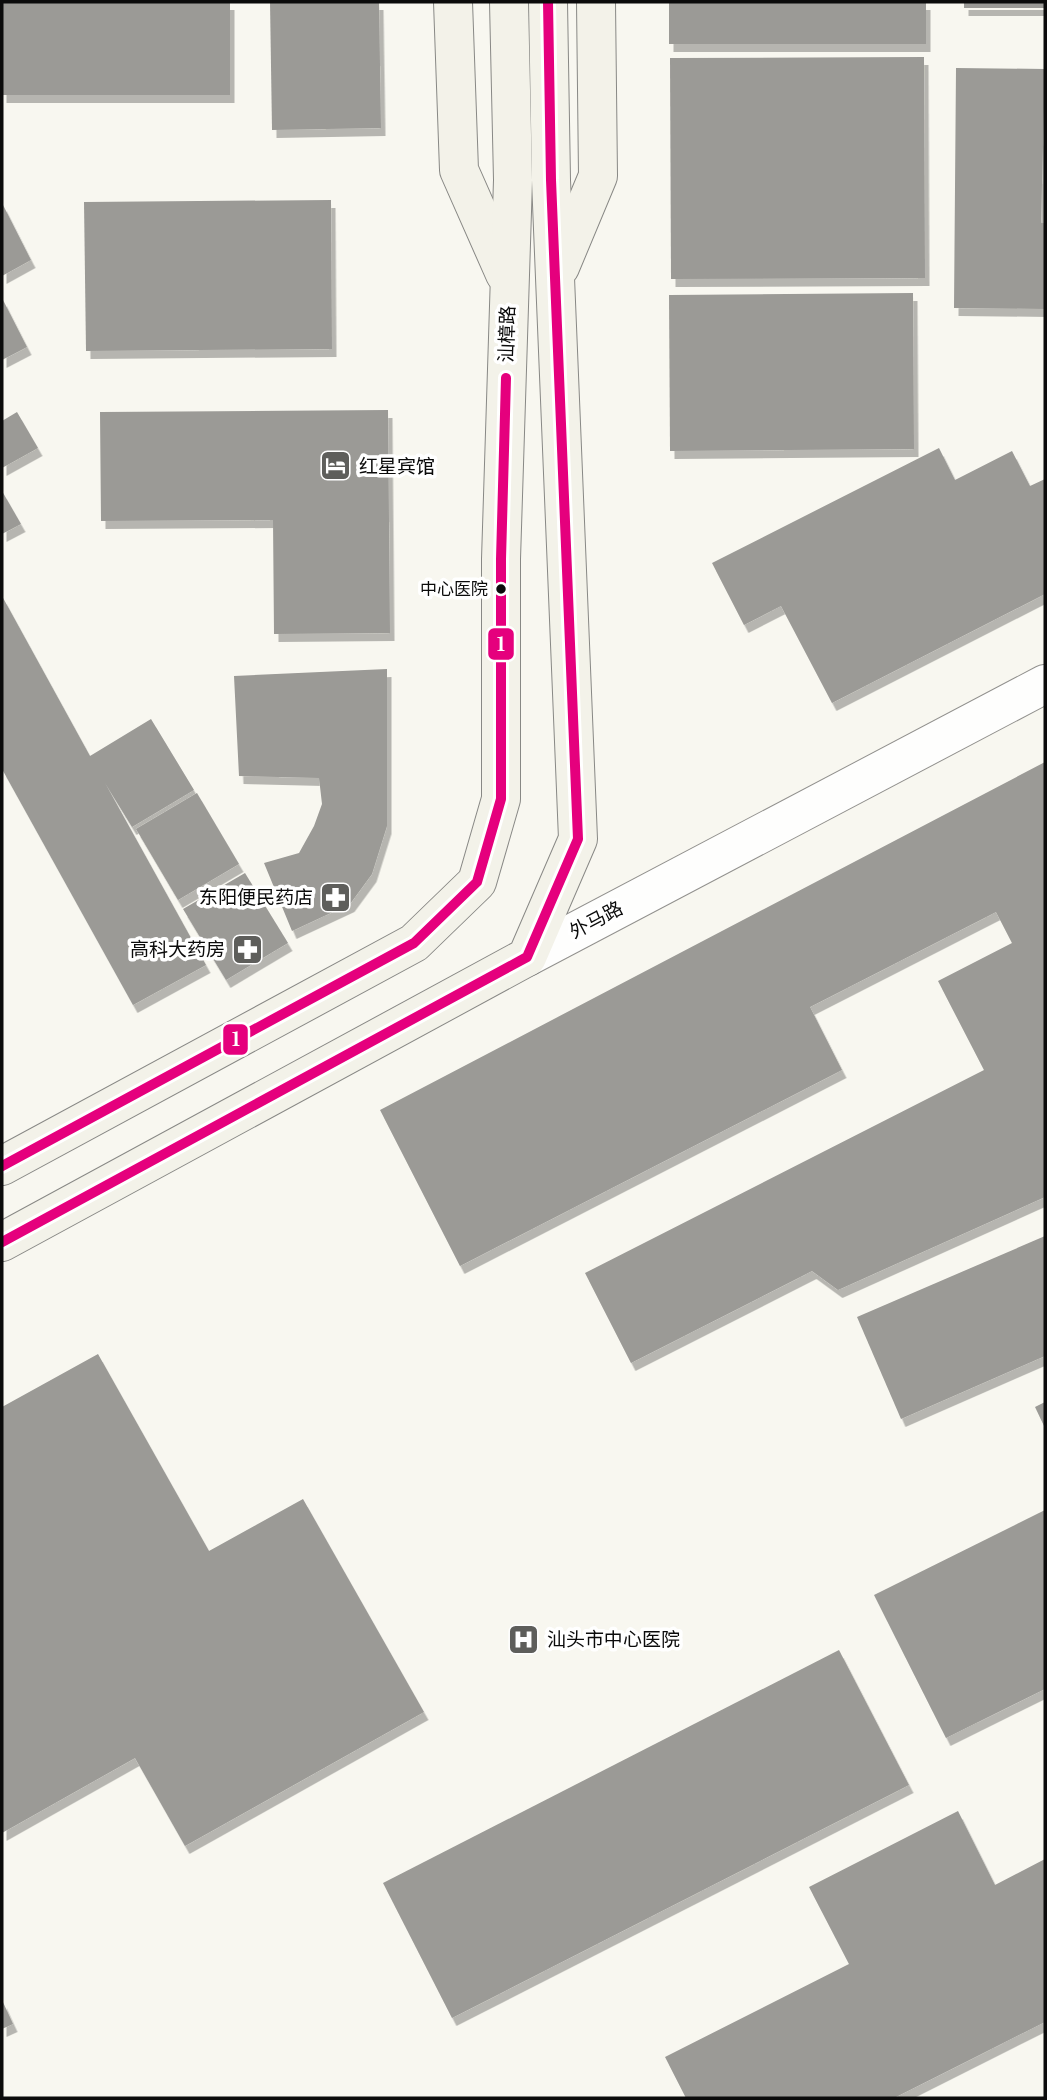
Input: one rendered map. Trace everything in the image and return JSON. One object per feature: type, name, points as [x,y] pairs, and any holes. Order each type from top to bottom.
[{"type":"street","name":"汕樟路","points":[[453,2],[459,170],[509,282]]},
{"type":"street","name":"汕樟路","points":[[2,1166],[414,943],[477,881],[501,799],[500,559],[513,180],[509,2]]},
{"type":"street","points":[[527,957],[578,839],[551,180],[548,2]]},
{"type":"street","points":[[556,275],[598,176],[596,2]]},
{"type":"street","name":"外马路","points":[[2,1242],[527,957],[1045,684]]},
{"type":"building","points":[[2,2],[230,2],[230,95],[2,95]]},
{"type":"building","points":[[270,2],[379,2],[381,128],[272,130]]},
{"type":"building","points":[[669,2],[926,2],[926,44],[669,44]]},
{"type":"building","points":[[964,2],[1045,2],[1045,8],[964,8]]},
{"type":"building","points":[[924,57],[925,278],[671,279],[670,58]]},
{"type":"building","points":[[956,68],[1045,69],[1041,223],[1045,223],[1045,309],[954,308]]},
{"type":"building","points":[[331,200],[332,349],[86,351],[84,202]]},
{"type":"building","points":[[2,203],[31,260],[2,276]]},
{"type":"building","points":[[913,293],[914,449],[670,451],[669,295]]},
{"type":"building","points":[[2,298],[27,347],[2,360]]},
{"type":"building","points":[[388,410],[390,633],[274,634],[273,520],[101,521],[100,412]]},
{"type":"building","points":[[17,412],[38,448],[2,468],[2,421]]},
{"type":"building","points":[[939,448],[955,480],[1012,451],[1030,486],[1045,479],[1045,594],[832,703],[781,606],[744,625],[712,563]]},
{"type":"building","points":[[2,491],[21,524],[2,534]]},
{"type":"building","points":[[2,596],[90,756],[151,719],[194,790],[132,827],[105,783],[206,965],[133,1005],[2,769]]},
{"type":"building","points":[[387,669],[387,826],[372,874],[350,904],[292,931],[264,863],[299,853],[314,826],[322,804],[319,778],[239,776],[234,676]]},
{"type":"building","points":[[1045,762],[1045,1197],[838,1290],[812,1271],[631,1363],[585,1273],[984,1070],[938,981],[1012,943],[996,912],[810,1007],[842,1070],[460,1266],[380,1110]]},
{"type":"building","points":[[197,793],[239,864],[178,900],[136,829]]},
{"type":"building","points":[[245,873],[288,943],[226,980],[183,909]]},
{"type":"building","points":[[1045,1236],[1045,1356],[901,1419],[857,1317]]},
{"type":"building","points":[[98,1354],[209,1551],[303,1499],[424,1712],[185,1846],[135,1758],[2,1833],[2,1407]]},
{"type":"building","points":[[1045,1402],[1045,1428],[1035,1407]]},
{"type":"building","points":[[1045,1510],[1045,1689],[946,1738],[874,1595]]},
{"type":"building","points":[[839,1650],[909,1785],[452,2018],[383,1883]]},
{"type":"building","points":[[958,1811],[995,1885],[1045,1859],[1045,2022],[894,2098],[686,2098],[665,2057],[849,1964],[809,1887]]},
{"type":"building","points":[[2,2000],[13,2024],[2,2029]]},
{"type":"transit line","name":"1","points":[[2,1242],[527,957],[578,839],[551,180],[548,2]]},
{"type":"transit line","name":"1","points":[[2,1166],[414,943],[477,882],[501,799],[501,559],[506,378]]},
{"type":"place","name":"红星宾馆","points":[[336,466]]},
{"type":"place","name":"中心医院","points":[[501,589]]},
{"type":"place","name":"东阳便民药店","points":[[336,897]]},
{"type":"place","name":"高科大药房","points":[[248,949]]},
{"type":"place","name":"汕头市中心医院","points":[[524,1639]]}]
